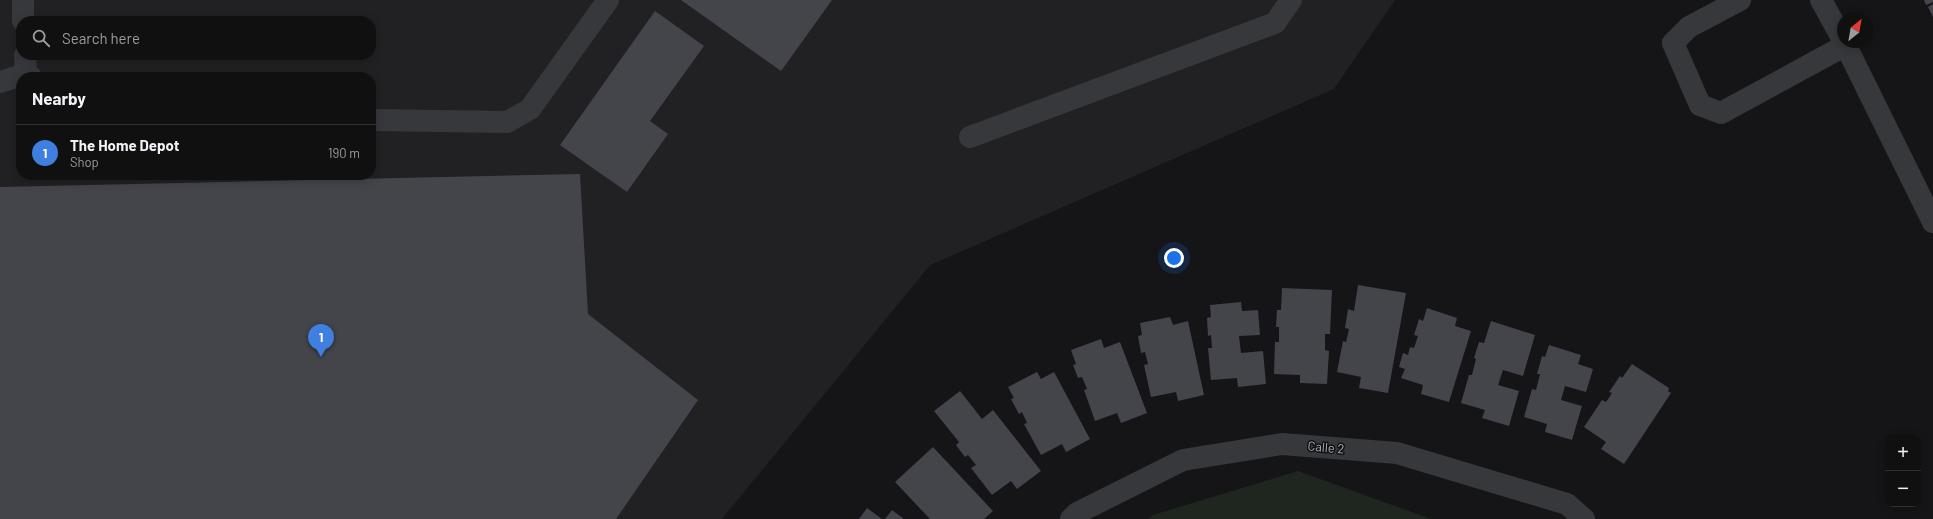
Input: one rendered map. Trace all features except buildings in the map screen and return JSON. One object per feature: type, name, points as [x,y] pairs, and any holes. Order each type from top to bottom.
[{"type":"street","points":[[23,0],[24,16]]},
{"type":"street","points":[[376,120],[507,122],[530,109],[608,0]]},
{"type":"street","points":[[970,137],[1276,23],[1292,0]]},
{"type":"street","points":[[1740,0],[1689,27],[1673,42],[1700,105],[1721,113],[1837,46]]},
{"type":"street","points":[[1821,0],[1837,29]]},
{"type":"street","points":[[1847,48],[1933,222]]},
{"type":"street","points":[[0,82],[16,74]]},
{"type":"street","name":"Calle 2","points":[[1072,519],[1077,513],[1183,460],[1282,444],[1397,453],[1567,504],[1584,519]]},
{"type":"shaded area","points":[[0,0],[1395,0],[1334,89],[930,265],[722,519],[0,519]]},
{"type":"shaded area","points":[[1298,471],[1431,519],[1148,519],[1153,515]]},
{"type":"place","name":"The Home Depot","points":[[321,357]]}]
